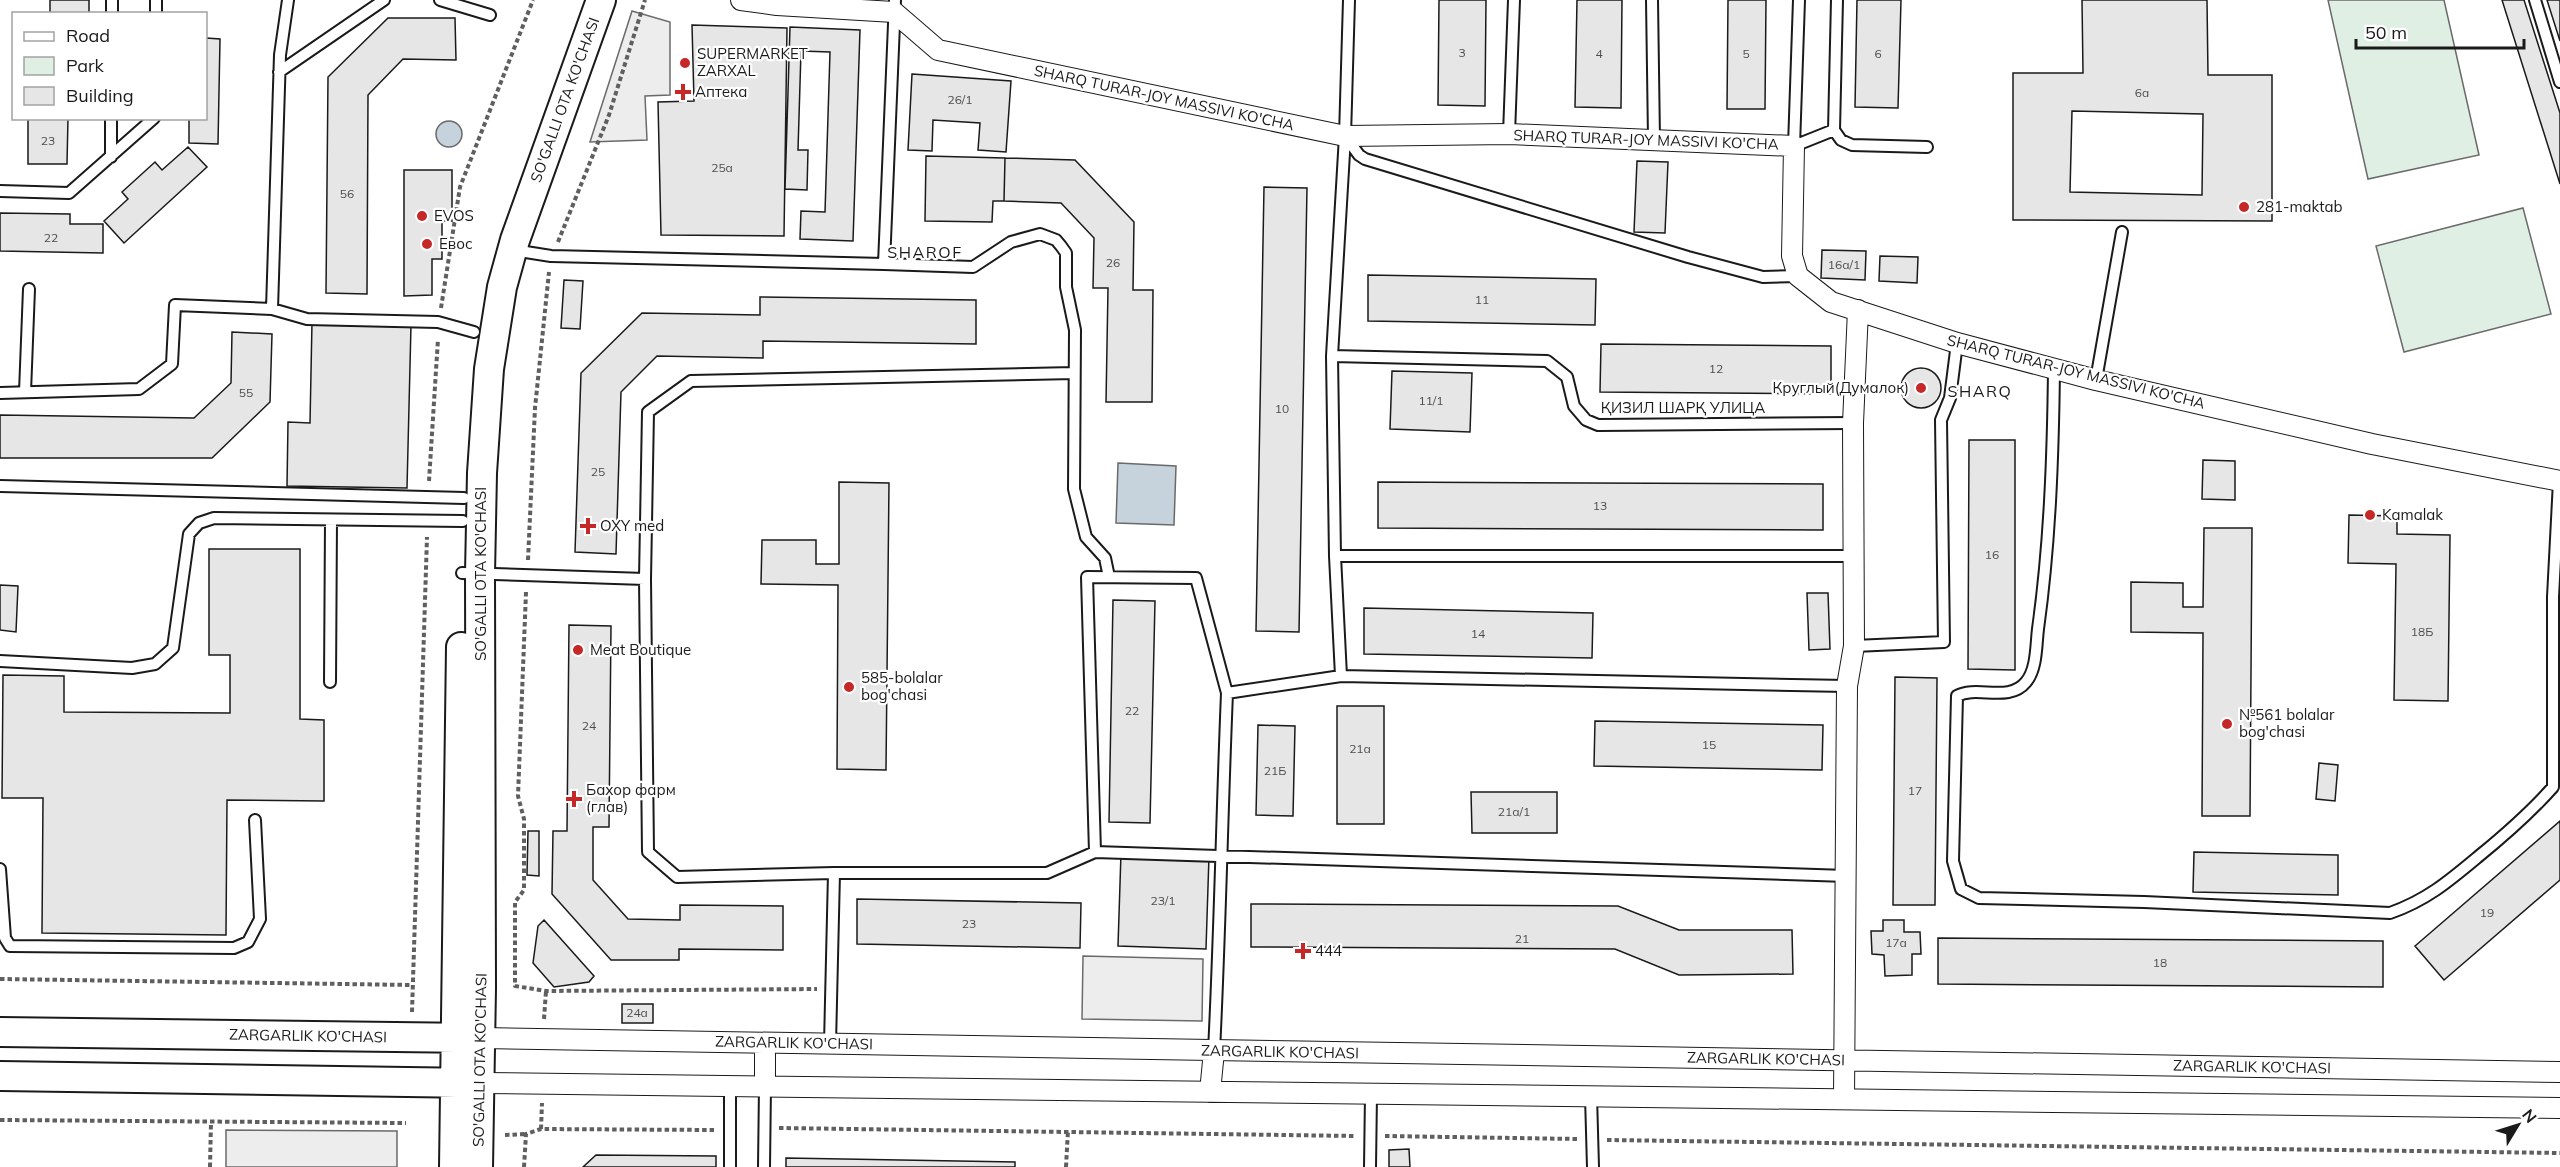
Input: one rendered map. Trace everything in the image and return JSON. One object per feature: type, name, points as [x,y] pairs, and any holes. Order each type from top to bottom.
[{"type":"main road","name":"SO'GALLI OTA KO'CHASI","points":[[471,573],[464,510],[474,332],[497,236],[580,0]]},
{"type":"main road","name":"SO'GALLI OTA KO'CHASI","points":[[478,1167],[468,1083],[471,573],[482,473],[489,369],[502,287],[512,249],[601,0]]},
{"type":"main road","name":"ZARGARLIK KO'CHASI","points":[[0,1032],[469,1038]]},
{"type":"main road","points":[[0,1076],[468,1083]]},
{"type":"main road","name":"SO'GALLI OTA KO'CHASI","points":[[454,1167],[468,1083]]},
{"type":"street","points":[[741,0],[777,5],[895,6]]},
{"type":"street","name":"SHARQ TURAR-JOY MASSIVI KO'CHA","points":[[895,6],[938,50],[1345,136],[1509,134],[1794,146],[1792,256],[1798,276],[1831,302],[1956,343],[2096,380],[2372,444],[2560,481]]},
{"type":"street","points":[[1844,1099],[1847,686],[1854,646],[1853,423],[1857,310]]},
{"type":"street","name":"ZARGARLIK KO'CHASI","points":[[469,1038],[2560,1072]]},
{"type":"street","points":[[765,1043],[765,1086]]},
{"type":"street","points":[[1210,1092],[1214,1051]]},
{"type":"street","points":[[468,1083],[2560,1108]]},
{"type":"lane","points":[[272,309],[279,72],[288,0]]},
{"type":"lane","points":[[279,72],[384,0]]},
{"type":"lane","points":[[440,0],[490,15]]},
{"type":"lane","points":[[1341,676],[1335,556],[1332,356],[1345,136],[1349,0]]},
{"type":"lane","points":[[1509,134],[1514,0]]},
{"type":"lane","points":[[1652,0],[1654,139]]},
{"type":"lane","points":[[1799,0],[1794,146],[1834,130]]},
{"type":"lane","points":[[1837,0],[1834,130],[1841,140],[1852,145],[1926,147]]},
{"type":"lane","points":[[2535,0],[2560,82]]},
{"type":"lane","points":[[884,264],[895,6]]},
{"type":"lane","points":[[111,120],[111,157]]},
{"type":"lane","points":[[0,191],[69,193],[152,120]]},
{"type":"lane","points":[[1345,136],[1359,155],[1365,159],[1699,260],[1763,277],[1798,276]]},
{"type":"lane","points":[[2096,380],[2122,232]]},
{"type":"lane","points":[[512,249],[551,256],[973,267],[1024,236],[1040,234],[1056,240],[1066,253],[1066,287],[1075,330],[1074,489],[1086,537],[1105,558],[1109,577]]},
{"type":"lane","points":[[25,392],[29,288]]},
{"type":"lane","points":[[0,393],[139,389],[172,364],[175,304],[272,309],[307,319],[438,322],[474,332]]},
{"type":"lane","points":[[1854,646],[1944,642],[1941,420],[1950,398],[1956,343]]},
{"type":"lane","name":"ҚИЗИЛ ШАРҚ УЛИЦА","points":[[1332,356],[1548,361],[1567,377],[1574,406],[1586,420],[1598,426],[1853,423]]},
{"type":"lane","points":[[2054,369],[2050,496],[2034,666],[2026,682],[2011,692],[1966,692],[1958,696],[1953,861],[1961,889],[1979,898],[2390,913],[2414,905],[2436,892],[2524,819],[2553,787],[2553,597],[2560,481]]},
{"type":"lane","points":[[1074,373],[691,381],[648,412],[645,579],[648,852],[677,877],[834,873],[1047,873],[1095,852],[1220,854],[1847,876]]},
{"type":"lane","points":[[0,486],[464,510]]},
{"type":"lane","points":[[0,661],[132,668],[155,664],[172,648],[189,534],[199,524],[214,518],[331,520],[464,510]]},
{"type":"lane","points":[[330,681],[331,520]]},
{"type":"lane","points":[[1335,556],[1854,556]]},
{"type":"lane","points":[[471,573],[645,579]]},
{"type":"lane","points":[[1095,852],[1087,577],[1196,578],[1227,693],[1214,1051]]},
{"type":"lane","points":[[1227,693],[1341,676],[1847,686]]},
{"type":"lane","points":[[0,869],[4,938],[10,945],[234,948],[248,942],[260,918],[255,820]]},
{"type":"lane","points":[[830,1044],[834,873]]},
{"type":"lane","points":[[730,1086],[730,1167]]},
{"type":"lane","points":[[764,1167],[765,1086]]},
{"type":"lane","points":[[1370,1167],[1371,1094]]},
{"type":"lane","points":[[1591,1096],[1593,1167]]},
{"type":"path","points":[[645,0],[609,115],[551,256],[535,408],[518,796],[524,819],[524,890],[515,902],[515,986],[546,991],[830,989]]},
{"type":"path","points":[[0,979],[412,985]]},
{"type":"path","points":[[544,1019],[546,991]]},
{"type":"path","points":[[541,1129],[542,1102]]},
{"type":"path","points":[[0,1120],[406,1123]]},
{"type":"path","points":[[210,1167],[211,1122]]},
{"type":"path","points":[[765,1128],[1068,1130],[2560,1153]]},
{"type":"path","points":[[505,1135],[526,1134],[541,1129],[731,1130]]},
{"type":"path","points":[[1066,1167],[1068,1130]]},
{"type":"path","points":[[524,1167],[526,1134]]},
{"type":"green space","points":[[2328,0],[2444,0],[2479,155],[2368,179]]},
{"type":"green space","points":[[2523,208],[2551,314],[2404,352],[2376,246]]},
{"type":"shaded area","points":[[632,11],[670,22],[670,95],[645,96],[647,140],[590,142]]},
{"type":"shaded area","points":[[449,121],[458,125],[462,134],[458,143],[449,147],[440,143],[436,134],[440,125]]},
{"type":"shaded area","points":[[1118,463],[1176,466],[1174,525],[1116,523]]},
{"type":"shaded area","points":[[1083,956],[1203,959],[1202,1021],[1082,1019]]},
{"type":"shaded area","points":[[226,1130],[397,1131],[397,1167],[226,1167]]},
{"type":"building","points":[[50,0],[89,0],[89,12],[50,12]]},
{"type":"building","points":[[1439,0],[1486,0],[1485,106],[1438,105]]},
{"type":"building","points":[[1577,0],[1622,0],[1621,108],[1575,107]]},
{"type":"building","points":[[1728,0],[1766,0],[1765,109],[1727,109]]},
{"type":"building","points":[[1857,0],[1901,0],[1898,108],[1855,107]]},
{"type":"building","points":[[2082,0],[2207,0],[2208,75],[2272,75],[2272,221],[2013,220],[2013,73],[2083,73]],"holes":[[[2072,111],[2203,114],[2202,195],[2070,192]]]},
{"type":"building","points":[[2502,0],[2524,0],[2560,113],[2560,184]]},
{"type":"building","points":[[2547,0],[2560,0],[2560,41]]},
{"type":"building","points":[[388,18],[455,18],[456,60],[403,59],[368,95],[367,294],[326,293],[328,77]]},
{"type":"building","points":[[692,25],[787,28],[784,236],[661,235],[658,102],[694,101]]},
{"type":"building","points":[[790,27],[860,30],[853,241],[800,239],[801,211],[825,212],[830,52],[801,51],[798,150],[808,150],[807,190],[785,189]]},
{"type":"building","points":[[207,38],[220,39],[218,144],[189,143],[189,120],[207,120]]},
{"type":"building","points":[[912,74],[1011,81],[1006,152],[978,150],[980,123],[933,120],[932,151],[908,150]]},
{"type":"building","points":[[28,120],[68,120],[67,164],[28,164]]},
{"type":"building","points":[[188,147],[207,167],[124,243],[104,221],[128,199],[122,192],[155,162],[162,170]]},
{"type":"building","points":[[926,156],[1005,158],[1004,201],[993,201],[992,222],[925,221]]},
{"type":"building","points":[[1005,158],[1075,160],[1134,222],[1133,290],[1153,290],[1152,402],[1106,402],[1108,288],[1093,288],[1094,238],[1061,203],[1004,201]]},
{"type":"building","points":[[1637,161],[1668,162],[1665,233],[1634,232]]},
{"type":"building","points":[[404,170],[452,170],[452,221],[442,221],[442,259],[432,259],[432,295],[404,296]]},
{"type":"building","points":[[1264,187],[1307,188],[1299,632],[1256,631]]},
{"type":"building","points":[[0,213],[70,214],[70,224],[103,224],[103,253],[0,251]]},
{"type":"building","points":[[1822,250],[1866,251],[1865,280],[1821,278]]},
{"type":"building","points":[[1880,256],[1918,257],[1917,283],[1879,281]]},
{"type":"building","points":[[1368,275],[1596,279],[1595,325],[1368,321]]},
{"type":"building","points":[[564,280],[583,281],[580,329],[561,328]]},
{"type":"building","points":[[760,297],[976,300],[976,344],[763,341],[763,358],[657,356],[621,392],[616,554],[575,552],[581,373],[642,313],[760,315]]},
{"type":"building","points":[[312,322],[411,325],[407,488],[287,486],[288,422],[310,423]]},
{"type":"building","points":[[232,332],[272,334],[270,402],[212,458],[0,458],[0,415],[194,418],[231,383]]},
{"type":"building","points":[[1601,344],[1831,346],[1831,394],[1600,392]]},
{"type":"building","points":[[1921,368],[1935,374],[1941,388],[1935,402],[1921,408],[1907,402],[1901,388],[1907,374]]},
{"type":"building","points":[[1392,371],[1472,373],[1470,432],[1390,429]]},
{"type":"building","points":[[1969,440],[2015,440],[2015,670],[1968,669]]},
{"type":"building","points":[[2203,460],[2235,461],[2235,500],[2202,499]]},
{"type":"building","points":[[839,482],[889,483],[886,770],[837,769],[838,585],[761,584],[762,540],[816,540],[816,564],[839,564]]},
{"type":"building","points":[[1378,482],[1823,484],[1823,530],[1378,528]]},
{"type":"building","points":[[2349,515],[2397,516],[2397,534],[2450,535],[2448,701],[2394,700],[2396,564],[2348,563]]},
{"type":"building","name":"№561 bolalar bog'chasi","points":[[2204,528],[2252,528],[2250,816],[2202,816],[2203,633],[2131,632],[2131,582],[2183,583],[2183,607],[2203,607]]},
{"type":"building","points":[[209,549],[300,549],[300,719],[324,720],[324,801],[227,800],[226,935],[42,933],[43,798],[2,798],[3,675],[64,676],[64,712],[230,713],[230,655],[209,655]]},
{"type":"building","points":[[0,585],[18,586],[16,632],[0,630]]},
{"type":"building","points":[[1807,593],[1828,593],[1830,649],[1809,650]]},
{"type":"building","points":[[1113,600],[1155,601],[1150,823],[1109,822]]},
{"type":"building","points":[[1364,608],[1593,613],[1592,658],[1364,654]]},
{"type":"building","points":[[569,625],[611,626],[609,827],[593,827],[593,880],[628,919],[680,920],[680,905],[783,906],[783,950],[679,949],[679,960],[611,960],[552,894],[553,831],[567,831]]},
{"type":"building","points":[[1895,677],[1937,678],[1935,905],[1893,905]]},
{"type":"building","points":[[1337,706],[1384,706],[1384,824],[1337,824]]},
{"type":"building","points":[[1595,721],[1823,725],[1822,770],[1594,766]]},
{"type":"building","points":[[1258,725],[1295,726],[1293,816],[1256,815]]},
{"type":"building","points":[[2319,763],[2338,765],[2335,801],[2316,799]]},
{"type":"building","points":[[1471,792],[1557,792],[1557,833],[1472,833]]},
{"type":"building","points":[[2560,821],[2560,880],[2444,980],[2415,946]]},
{"type":"building","points":[[528,831],[539,831],[539,876],[527,875]]},
{"type":"building","points":[[2194,852],[2338,855],[2338,895],[2193,892]]},
{"type":"building","points":[[1121,853],[1209,856],[1206,949],[1118,946]]},
{"type":"building","points":[[857,899],[1081,903],[1080,948],[857,944]]},
{"type":"building","points":[[1251,904],[1618,906],[1679,930],[1792,930],[1793,974],[1679,975],[1615,949],[1251,947]]},
{"type":"building","points":[[544,920],[594,976],[589,982],[554,987],[533,963],[538,926]]},
{"type":"building","points":[[1883,920],[1904,920],[1904,932],[1920,932],[1921,954],[1912,954],[1912,975],[1885,976],[1884,955],[1872,954],[1871,931],[1883,931]]},
{"type":"building","points":[[1938,938],[2383,941],[2383,987],[1938,984]]},
{"type":"building","points":[[622,1004],[653,1004],[653,1023],[622,1023]]},
{"type":"building","points":[[1409,1149],[1410,1167],[1389,1167],[1389,1150]]},
{"type":"building","points":[[596,1155],[716,1156],[716,1167],[583,1167]]},
{"type":"building","points":[[786,1158],[1015,1162],[1015,1167],[786,1167]]},
{"type":"place","name":"SUPERMARKET ZARXAL","points":[[685,63]]},
{"type":"place","name":"Аптека","points":[[683,92]]},
{"type":"place","name":"281-maktab","points":[[2244,207]]},
{"type":"place","name":"EVOS","points":[[422,216]]},
{"type":"place","name":"Евос","points":[[427,244]]},
{"type":"place","name":"Круглый(Думалок)","points":[[1921,388]]},
{"type":"place","name":"Kamalak","points":[[2370,515]]},
{"type":"place","name":"OXY med","points":[[588,526]]},
{"type":"place","name":"Meat Boutique","points":[[578,650]]},
{"type":"place","name":"585-bolalar bog'chasi","points":[[849,687]]},
{"type":"place","name":"№561 bolalar bog'chasi","points":[[2227,724]]},
{"type":"place","name":"Бахор фарм (глав)","points":[[574,799]]},
{"type":"place","name":"444","points":[[1303,951]]},
{"type":"district","name":"SHAROF","points":[[925,252]]},
{"type":"district","name":"SHARQ","points":[[1980,391]]}]
